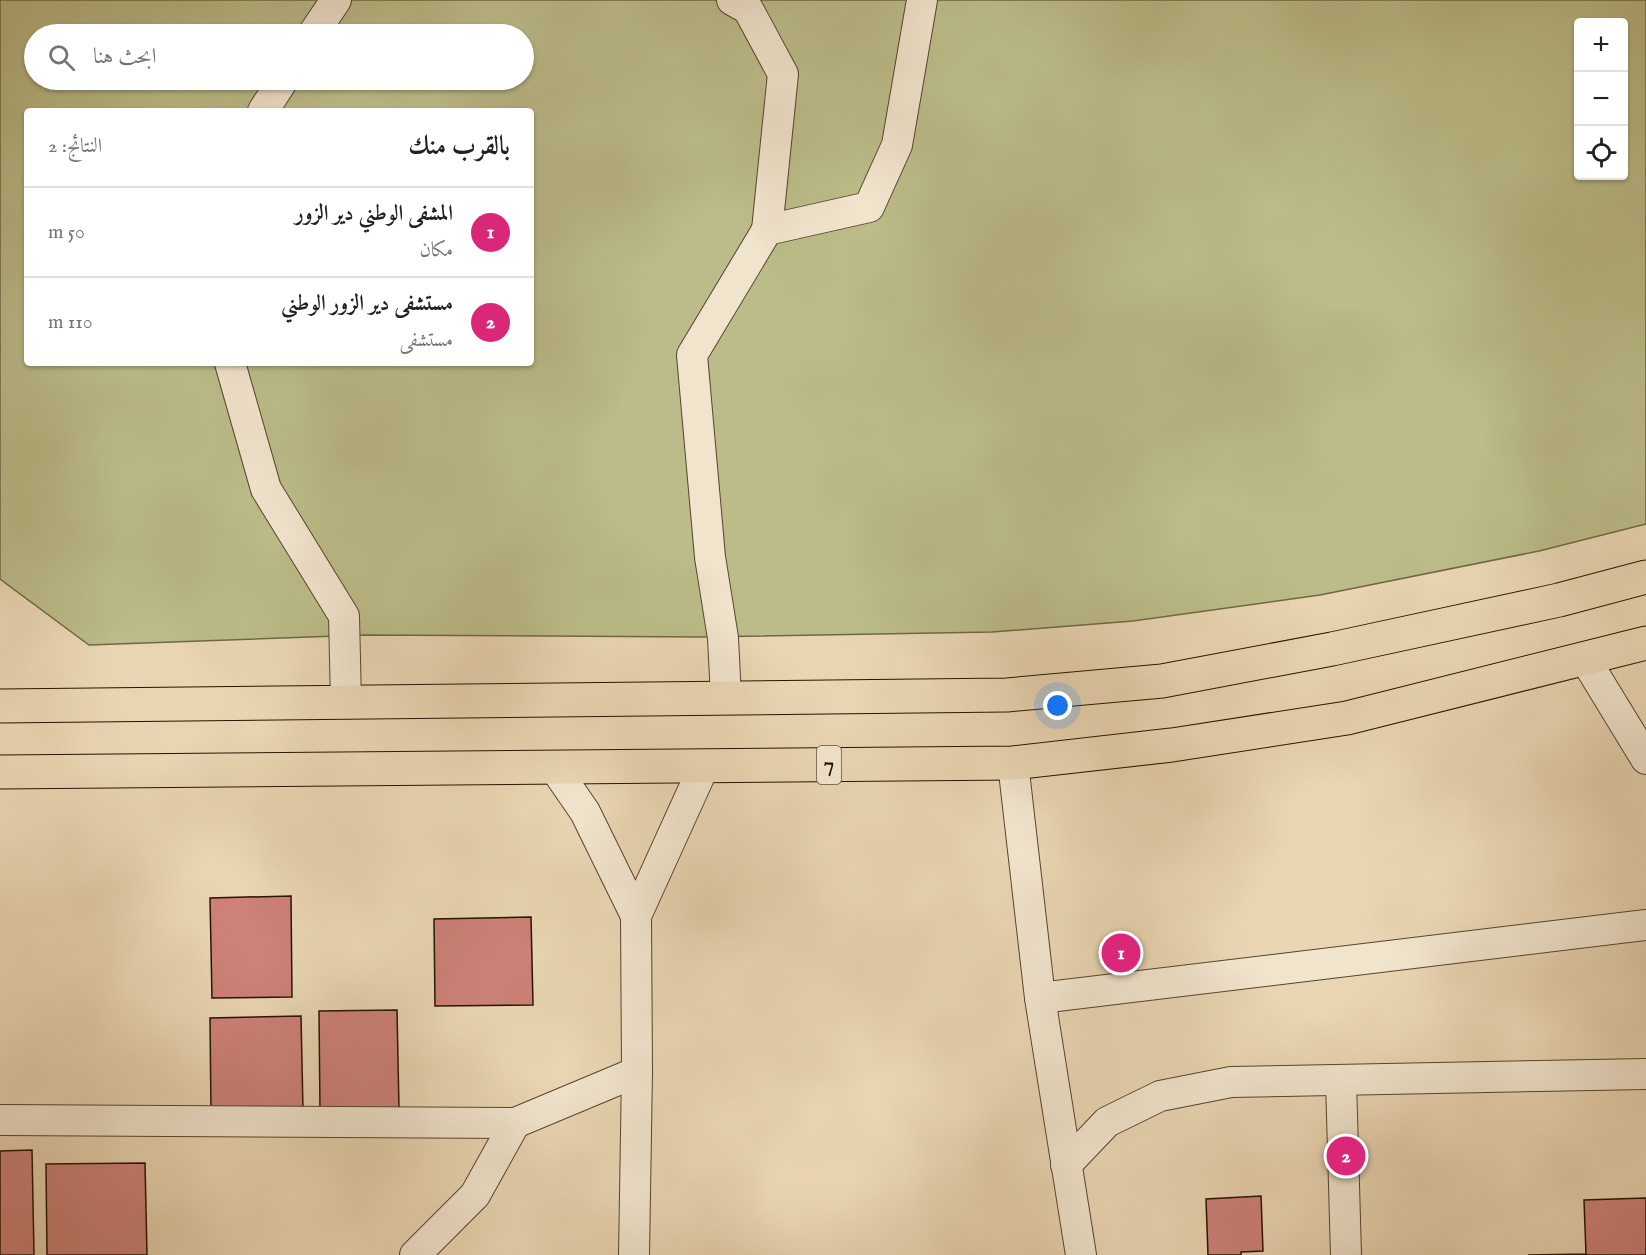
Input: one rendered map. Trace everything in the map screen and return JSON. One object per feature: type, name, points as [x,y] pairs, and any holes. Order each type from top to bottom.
[{"type":"main road","points":[[0,706],[1007,695],[1162,681],[1332,649],[1559,600],[1646,577]]},
{"type":"main road","name":"7","points":[[0,772],[1013,763],[1172,745],[1347,718],[1646,643]]},
{"type":"street","points":[[320,24],[336,0]]},
{"type":"street","points":[[726,698],[723,638],[710,557],[692,354],[767,230],[783,74],[748,9],[732,0]]},
{"type":"street","points":[[767,230],[869,207],[897,145],[922,0]]},
{"type":"street","points":[[265,108],[277,90]]},
{"type":"street","points":[[231,366],[266,489],[344,616],[346,702]]},
{"type":"street","points":[[1585,659],[1646,759]]},
{"type":"street","points":[[1013,763],[1040,998],[1081,1255]]},
{"type":"street","points":[[634,1255],[637,1072],[636,916],[705,766]]},
{"type":"street","points":[[554,767],[585,813],[636,916]]},
{"type":"street","points":[[1040,998],[1646,925]]},
{"type":"street","points":[[0,1120],[515,1123],[637,1072]]},
{"type":"street","points":[[1066,1165],[1107,1122],[1160,1095],[1231,1082],[1646,1074]]},
{"type":"street","points":[[1341,1080],[1346,1255]]},
{"type":"street","points":[[415,1255],[475,1195],[515,1123]]},
{"type":"green space","points":[[0,0],[1646,0],[1646,524],[1539,551],[1320,595],[1133,621],[992,632],[701,637],[364,635],[89,645],[0,579]]},
{"type":"building","points":[[291,896],[292,997],[212,998],[210,898]]},
{"type":"building","points":[[531,917],[533,1005],[435,1006],[434,919]]},
{"type":"building","points":[[397,1010],[399,1109],[320,1111],[319,1011]]},
{"type":"building","points":[[301,1016],[303,1110],[211,1111],[210,1018]]},
{"type":"building","points":[[32,1150],[34,1255],[0,1255],[0,1151]]},
{"type":"building","points":[[145,1163],[147,1255],[47,1255],[46,1164]]},
{"type":"building","points":[[1261,1196],[1263,1251],[1241,1252],[1241,1255],[1208,1255],[1206,1199]]},
{"type":"building","points":[[1646,1198],[1646,1255],[1528,1255],[1586,1254],[1584,1200]]},
{"type":"place","name":"المشفى الوطني دير الزور","points":[[1121,953]]},
{"type":"place","name":"مستشفى دير الزور الوطني","points":[[1346,1156]]}]
